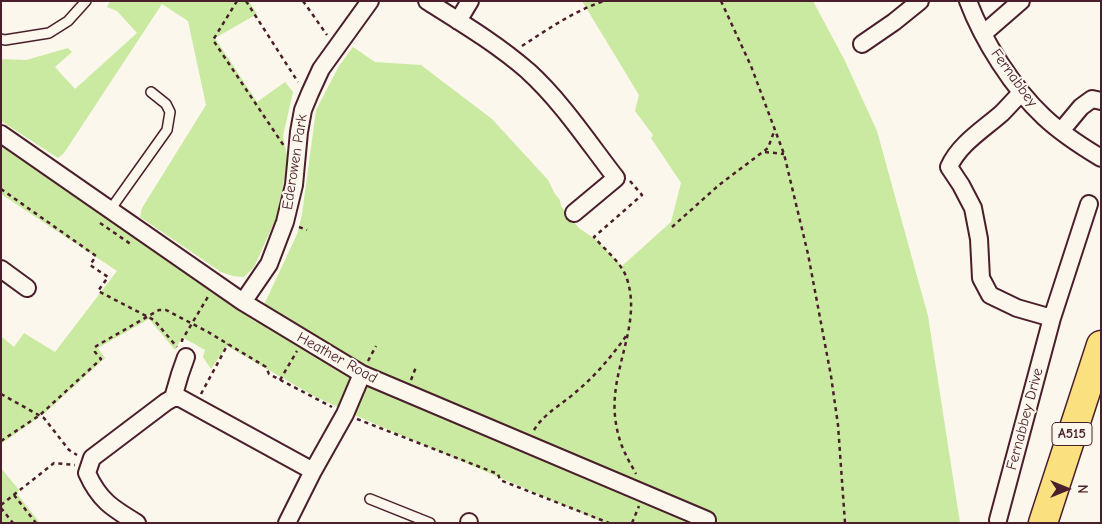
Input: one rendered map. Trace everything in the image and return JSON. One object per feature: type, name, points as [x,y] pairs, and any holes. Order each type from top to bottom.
[{"type":"highway","name":"A515","points":[[1043,523],[1101,345]]},
{"type":"street","name":"Ederowen Park","points":[[243,302],[269,264],[286,222],[294,185],[303,110],[310,92],[321,69],[370,1]]},
{"type":"street","points":[[427,1],[488,39],[528,72],[550,94],[616,178],[574,213]]},
{"type":"street","points":[[458,21],[470,1]]},
{"type":"street","points":[[862,44],[920,1]]},
{"type":"street","name":"Fernabbey","points":[[968,1],[978,26],[1021,93],[1045,118],[1101,158]]},
{"type":"street","points":[[983,34],[1021,1]]},
{"type":"street","points":[[1021,93],[953,158],[949,166],[973,208],[979,240],[981,278],[990,296],[1017,308],[1052,318]]},
{"type":"street","points":[[1061,131],[1081,107],[1092,99],[1101,101]]},
{"type":"street","name":"Heather Road","points":[[1,134],[243,302],[362,374],[707,520]]},
{"type":"street","name":"Fernabbey Drive","points":[[998,520],[1052,318],[1089,204]]},
{"type":"street","points":[[1,269],[27,288]]},
{"type":"street","points":[[173,398],[186,357]]},
{"type":"street","points":[[287,523],[345,414],[362,374]]},
{"type":"street","points":[[137,523],[114,510],[95,490],[87,473],[89,466],[92,458],[173,398],[180,398],[313,471]]},
{"type":"lane","points":[[1,39],[49,33],[68,21],[86,1]]},
{"type":"lane","points":[[110,210],[167,130],[170,112],[166,104],[151,92]]},
{"type":"lane","points":[[370,499],[430,523]]},
{"type":"path","points":[[237,1],[213,40],[280,143],[296,157]]},
{"type":"path","points":[[246,1],[302,88],[310,92]]},
{"type":"path","points":[[303,1],[322,30],[338,47]]},
{"type":"path","points":[[508,56],[570,15],[584,7],[604,1]]},
{"type":"path","points":[[721,1],[748,58],[776,128],[808,254],[831,376],[838,425],[845,523]]},
{"type":"path","points":[[672,227],[718,185],[764,152],[768,148],[776,128]]},
{"type":"path","points":[[764,152],[784,154]]},
{"type":"path","points":[[629,180],[642,195],[594,237],[623,270],[627,278],[631,304],[628,333],[617,382],[615,406],[618,431],[624,452],[640,483],[636,490]]},
{"type":"path","points":[[1,190],[96,256],[90,265],[108,277],[98,291],[154,320],[186,357]]},
{"type":"path","points":[[186,357],[182,340],[217,284]]},
{"type":"path","points":[[526,444],[537,425],[593,376],[608,360],[628,333]]},
{"type":"path","points":[[280,380],[304,340]]},
{"type":"path","points":[[194,406],[228,344]]},
{"type":"path","points":[[1,394],[44,418],[69,450],[89,466]]},
{"type":"path","points":[[367,423],[498,474],[500,480],[609,523]]},
{"type":"path","points":[[13,523],[1,507],[54,463],[89,466]]},
{"type":"path","points":[[14,495],[36,523]]},
{"type":"green space","points":[[110,1],[249,1],[257,14],[215,38],[257,102],[285,82],[293,92],[283,136],[288,161],[277,216],[254,267],[244,277],[221,272],[140,217],[142,208],[206,105],[188,21],[162,4],[64,153],[58,158],[1,121],[1,59],[26,60],[68,48],[72,52],[55,67],[75,89],[137,33],[117,11],[107,7]]},
{"type":"green space","points":[[582,1],[813,1],[845,61],[877,131],[928,316],[960,523],[605,523],[314,396],[227,346],[211,369],[203,357],[205,350],[182,337],[175,350],[149,319],[98,348],[105,358],[46,412],[1,444],[1,336],[14,347],[24,333],[55,352],[117,271],[1,194],[1,143],[256,322],[298,232],[316,110],[339,66],[353,47],[375,62],[421,65],[492,119],[548,180],[560,200],[561,206],[579,228],[595,239],[622,266],[671,222],[681,183],[651,138],[653,135],[635,111],[639,95]]},
{"type":"green space","points":[[1,468],[19,490],[17,494],[40,523],[1,523]]}]
